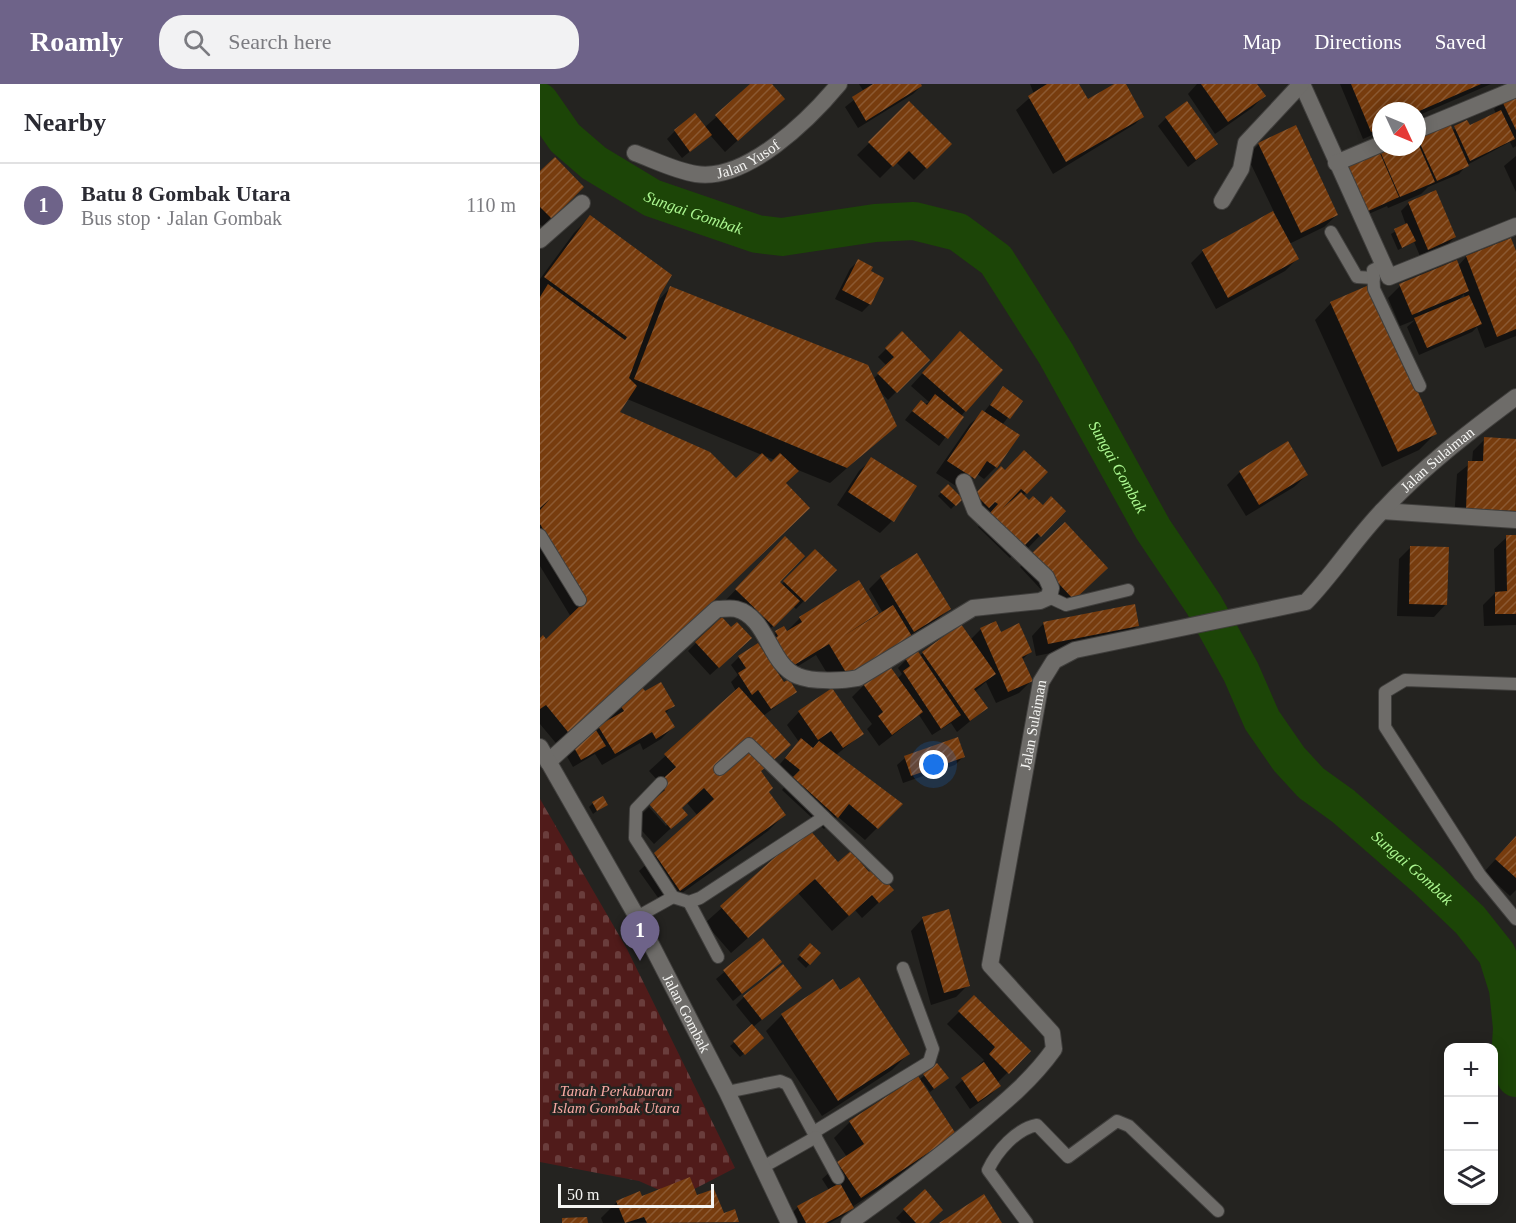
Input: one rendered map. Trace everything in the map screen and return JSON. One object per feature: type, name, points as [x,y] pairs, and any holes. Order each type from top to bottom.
[{"type":"street","name":"Jalan Yusof","points":[[634,153],[695,174],[720,175],[751,162],[808,117],[839,84]]},
{"type":"street","points":[[1222,201],[1241,169],[1246,143],[1302,84],[1379,271],[1389,277],[1516,226]]},
{"type":"street","points":[[1426,126],[1516,89]]},
{"type":"street","points":[[1336,163],[1372,148]]},
{"type":"street","points":[[540,240],[582,202]]},
{"type":"street","name":"Jalan Sulaiman","points":[[849,1223],[937,1158],[1015,1094],[1038,1071],[1054,1049],[1052,1033],[990,965],[1041,682],[1054,661],[1075,650],[1306,602],[1326,582],[1382,511],[1444,451],[1516,397]]},
{"type":"street","points":[[544,754],[717,609],[736,609],[756,622],[786,668],[798,676],[841,681],[858,678],[973,608],[1049,597],[1051,588],[1046,578],[975,510],[964,482]]},
{"type":"street","points":[[1382,511],[1516,520]]},
{"type":"street","name":"Jalan Gombak","points":[[544,754],[637,917],[727,1092],[789,1223]]},
{"type":"lane","points":[[1331,232],[1357,277],[1379,271]]},
{"type":"lane","points":[[1379,271],[1374,289],[1420,386]]},
{"type":"lane","points":[[540,535],[580,600]]},
{"type":"lane","points":[[1049,597],[1066,605],[1128,590]]},
{"type":"lane","points":[[1516,684],[1405,680],[1385,692],[1385,727],[1480,875],[1516,919]]},
{"type":"lane","points":[[720,769],[749,744],[887,878]]},
{"type":"lane","points":[[661,783],[636,809],[635,838],[673,897],[689,902],[720,886],[824,817]]},
{"type":"lane","points":[[637,917],[673,897]]},
{"type":"lane","points":[[689,902],[718,957]]},
{"type":"lane","points":[[763,1167],[929,1062],[933,1049],[903,968]]},
{"type":"lane","points":[[727,1092],[780,1081],[787,1084],[838,1178]]},
{"type":"lane","points":[[1027,1223],[988,1170],[995,1155],[1026,1127],[1037,1125],[1068,1157],[1117,1121],[1129,1126],[1218,1210]]},
{"type":"green space","name":"Tanah Perkuburan Islam Gombak Utara","points":[[540,799],[627,949],[735,1168],[677,1198],[639,1181],[540,1162]]},
{"type":"building","points":[[750,84],[772,84],[785,99],[738,141],[715,115]]},
{"type":"building","points":[[873,84],[921,84],[922,86],[866,121],[852,97]]},
{"type":"building","points":[[1047,84],[1079,84],[1088,99],[1114,84],[1126,84],[1144,117],[1066,162],[1028,96]]},
{"type":"building","points":[[1201,84],[1257,84],[1266,96],[1228,122]]},
{"type":"building","points":[[1351,84],[1481,84],[1426,108],[1426,102],[1372,102],[1371,132]]},
{"type":"building","points":[[1516,92],[1516,130],[1501,99]]},
{"type":"building","points":[[909,101],[952,144],[927,169],[909,151],[893,167],[868,142]]},
{"type":"building","points":[[1187,101],[1218,144],[1196,160],[1165,117]]},
{"type":"building","points":[[1501,110],[1515,139],[1470,161],[1454,126],[1467,120],[1470,125]]},
{"type":"building","points":[[695,113],[712,135],[690,152],[674,130]]},
{"type":"building","points":[[1448,119],[1469,166],[1437,181],[1426,156],[1426,132]]},
{"type":"building","points":[[1296,125],[1338,215],[1301,233],[1258,143]]},
{"type":"building","points":[[1372,154],[1372,156],[1381,156],[1399,197],[1366,212],[1345,165]]},
{"type":"building","points":[[1382,156],[1424,156],[1435,182],[1400,197]]},
{"type":"building","points":[[555,157],[584,187],[552,219],[540,207],[540,171]]},
{"type":"building","points":[[1436,190],[1456,237],[1428,250],[1408,202]]},
{"type":"building","points":[[1273,211],[1299,259],[1228,298],[1202,250]]},
{"type":"building","points":[[590,215],[672,275],[660,295],[629,378],[637,386],[620,412],[710,452],[736,478],[762,453],[771,462],[780,453],[799,471],[786,483],[810,508],[572,737],[546,705],[540,709],[540,638],[543,635],[546,639],[586,600],[540,524],[540,510],[550,499],[540,508],[540,297],[548,284],[625,340],[627,337],[544,277]]},
{"type":"building","points":[[1407,223],[1416,241],[1402,248],[1394,229]]},
{"type":"building","points":[[1511,238],[1516,251],[1516,329],[1497,337],[1466,256]]},
{"type":"building","points":[[858,259],[873,267],[871,271],[884,278],[871,305],[842,290]]},
{"type":"building","points":[[1457,260],[1469,291],[1412,315],[1399,284]]},
{"type":"building","points":[[1369,285],[1437,434],[1398,452],[1330,302]]},
{"type":"building","points":[[670,286],[868,365],[897,426],[847,468],[634,379]]},
{"type":"building","points":[[1469,295],[1482,324],[1427,348],[1414,318]]},
{"type":"building","points":[[902,331],[930,360],[897,393],[877,373],[894,357],[885,348]]},
{"type":"building","points":[[960,331],[1003,370],[966,412],[922,373]]},
{"type":"building","points":[[1003,386],[1023,401],[1010,419],[990,405]]},
{"type":"building","points":[[935,394],[964,417],[948,439],[912,411],[921,400],[927,405]]},
{"type":"building","points":[[982,410],[1020,435],[997,468],[987,461],[975,479],[947,461]]},
{"type":"building","points":[[1484,437],[1516,439],[1516,511],[1466,509],[1468,461],[1483,461]]},
{"type":"building","points":[[1288,441],[1308,475],[1259,505],[1239,471]]},
{"type":"building","points":[[1024,450],[1048,472],[1027,494],[1021,489],[1002,509],[1021,492],[1029,500],[1033,496],[1043,505],[1051,496],[1066,511],[1041,537],[1037,533],[1023,547],[989,514],[998,504],[995,502],[989,508],[975,494],[1001,466],[1005,470]]},
{"type":"building","points":[[871,457],[917,486],[894,522],[848,492]]},
{"type":"building","points":[[948,484],[963,499],[956,506],[940,492]]},
{"type":"building","points":[[1065,522],[1108,568],[1074,600],[1031,554]]},
{"type":"building","points":[[1506,535],[1516,535],[1516,614],[1495,614],[1495,592],[1507,591]]},
{"type":"building","points":[[785,536],[805,556],[780,582],[800,601],[774,627],[735,589]]},
{"type":"building","points":[[1410,546],[1449,547],[1447,605],[1409,604]]},
{"type":"building","points":[[815,549],[837,570],[805,602],[783,581]]},
{"type":"building","points":[[917,553],[951,609],[914,632],[880,576]]},
{"type":"building","points":[[859,580],[879,613],[842,637],[893,605],[913,638],[848,676],[829,644],[791,667],[774,639],[778,636],[775,631],[784,626],[787,631],[802,622],[799,617]]},
{"type":"building","points":[[1135,604],[1139,626],[1048,644],[1043,622]]},
{"type":"building","points":[[722,617],[731,627],[737,622],[752,638],[719,668],[695,642]]},
{"type":"building","points":[[996,621],[1001,632],[1019,623],[1032,652],[1022,657],[1033,681],[1008,692],[980,628]]},
{"type":"building","points":[[961,624],[996,674],[974,689],[988,708],[970,721],[922,652]]},
{"type":"building","points":[[758,643],[784,682],[789,679],[797,692],[771,709],[758,690],[752,695],[738,673],[746,668],[738,656]]},
{"type":"building","points":[[917,650],[961,715],[941,729],[903,671],[910,666],[905,658]]},
{"type":"building","points":[[889,665],[923,712],[892,735],[878,716],[883,712],[863,684]]},
{"type":"building","points":[[661,682],[675,706],[665,711],[675,727],[656,739],[652,732],[615,754],[598,726],[624,711],[618,702],[642,687],[645,691]]},
{"type":"building","points":[[739,687],[791,745],[761,771],[773,788],[769,792],[786,815],[680,891],[654,853],[714,799],[704,788],[682,808],[688,815],[671,829],[649,804],[665,790],[658,783],[676,767],[664,754]]},
{"type":"building","points":[[832,688],[864,734],[843,748],[831,731],[818,740],[798,711]]},
{"type":"building","points":[[596,730],[606,746],[581,760],[572,744]]},
{"type":"building","points":[[958,737],[965,757],[911,776],[904,756]]},
{"type":"building","points":[[801,738],[813,748],[819,741],[903,804],[878,829],[849,804],[838,818],[793,777],[800,770],[785,758]]},
{"type":"building","points":[[603,796],[608,805],[597,811],[592,802]]},
{"type":"building","points":[[808,828],[838,862],[851,851],[869,872],[874,868],[894,890],[879,903],[872,895],[849,916],[815,879],[748,938],[720,906]]},
{"type":"building","points":[[1516,836],[1516,878],[1495,859]]},
{"type":"building","points":[[949,909],[970,986],[944,993],[922,917]]},
{"type":"building","points":[[763,938],[782,962],[742,994],[723,970]]},
{"type":"building","points":[[810,943],[821,953],[810,965],[799,955]]},
{"type":"building","points":[[783,964],[802,988],[762,1020],[743,996]]},
{"type":"building","points":[[859,977],[910,1054],[838,1101],[781,1014],[833,979],[840,990]]},
{"type":"building","points":[[974,995],[1031,1051],[1009,1074],[989,1054],[995,1047],[958,1011]]},
{"type":"building","points":[[752,1024],[764,1038],[745,1055],[733,1041]]},
{"type":"building","points":[[984,1062],[1001,1086],[978,1102],[961,1078]]},
{"type":"building","points":[[937,1063],[949,1078],[934,1089],[923,1074]]},
{"type":"building","points":[[918,1076],[956,1134],[861,1198],[837,1162],[864,1144],[849,1121]]},
{"type":"building","points":[[690,1177],[697,1195],[714,1189],[724,1213],[735,1209],[739,1222],[647,1223],[644,1217],[625,1223],[616,1201],[640,1191],[642,1196]]},
{"type":"building","points":[[840,1183],[854,1208],[826,1223],[806,1223],[797,1206]]},
{"type":"building","points":[[925,1189],[943,1210],[929,1223],[916,1223],[903,1209]]},
{"type":"building","points":[[984,1194],[1002,1223],[939,1223]]},
{"type":"building","points":[[587,1217],[588,1223],[562,1223],[562,1218]]},
{"type":"waterway","name":"Sungai Gombak","points":[[540,102],[565,138],[594,163],[652,198],[757,234],[782,237],[875,223],[914,221],[958,232],[996,260],[1056,354],[1153,529],[1204,605],[1241,672],[1262,720],[1289,759],[1311,783],[1343,806],[1427,879],[1470,920],[1497,954],[1508,989],[1512,1028],[1510,1061],[1516,1078]]},
{"type":"place","name":"Batu 8 Gombak Utara","points":[[640,961]]}]
